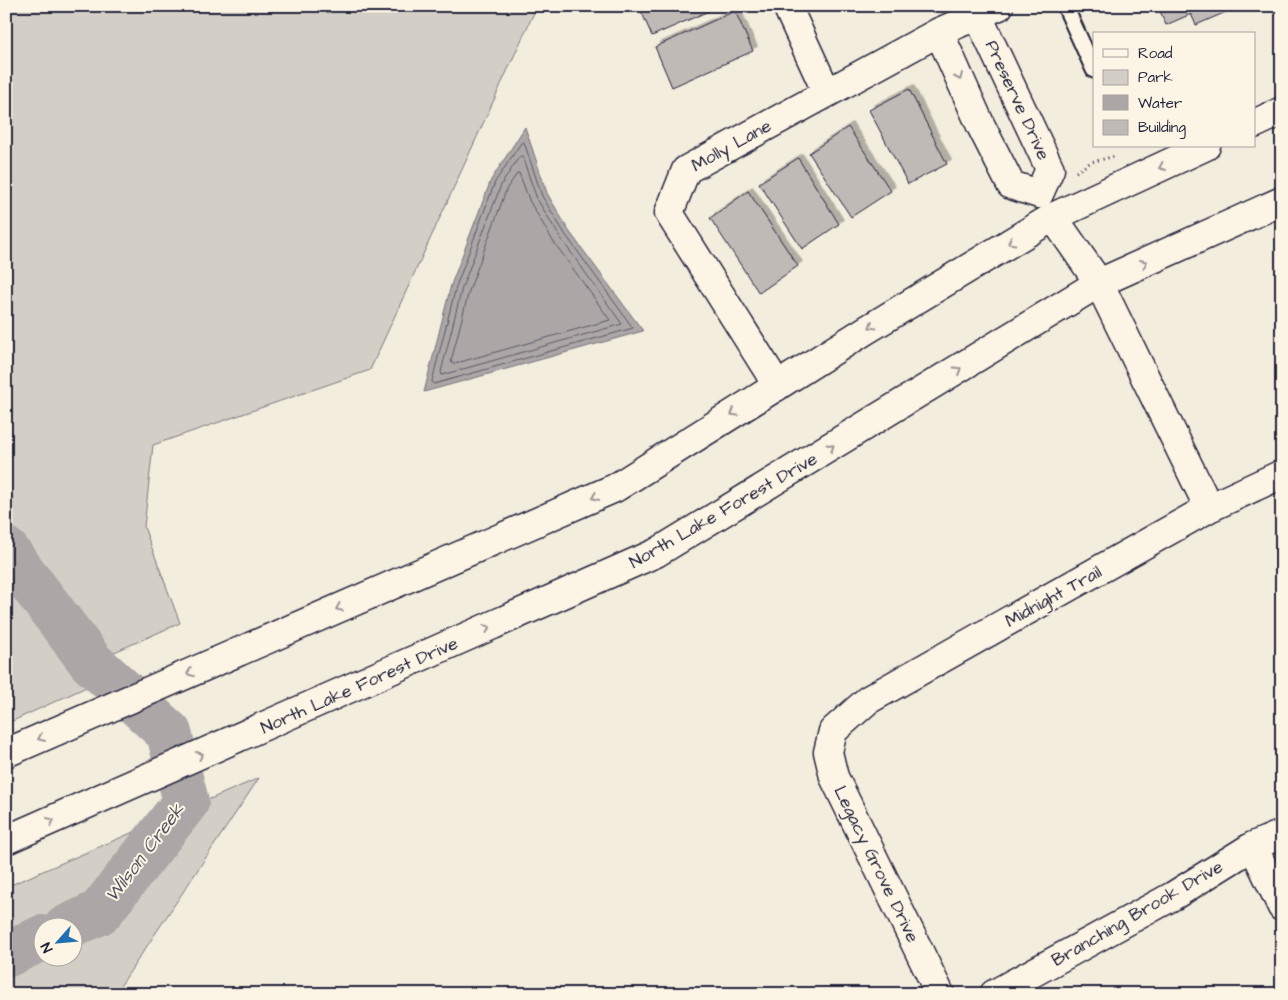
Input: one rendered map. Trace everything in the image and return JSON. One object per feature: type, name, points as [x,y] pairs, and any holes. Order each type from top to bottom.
[{"type":"main road","points":[[787,6],[827,93]]},
{"type":"main road","name":"Molly Lane","points":[[776,387],[769,372],[669,213],[686,170],[938,32],[989,11]]},
{"type":"main road","name":"Preserve Drive","points":[[989,11],[1050,169],[1039,194]]},
{"type":"main road","points":[[938,32],[981,126],[1011,185],[1039,194],[1099,283],[1208,508]]},
{"type":"main road","points":[[1256,123],[1282,111]]},
{"type":"main road","points":[[6,753],[615,488],[863,332],[1053,217],[1202,148]]},
{"type":"main road","name":"North Lake Forest Drive","points":[[6,840],[656,554],[1099,283],[1282,200]]},
{"type":"main road","name":"Midnight Trail","points":[[833,731],[868,700],[1208,508],[1282,474]]},
{"type":"main road","name":"Legacy Grove Drive","points":[[833,731],[828,752],[834,777],[940,994]]},
{"type":"main road","name":"Branching Brook Drive","points":[[994,994],[1174,896],[1253,846],[1282,834]]},
{"type":"main road","points":[[1253,846],[1282,907]]},
{"type":"lane","points":[[1065,6],[1093,68]]},
{"type":"path","points":[[1039,194],[1091,162],[1123,153]]},
{"type":"green space","points":[[6,6],[537,6],[370,370],[153,445],[144,527],[180,623],[101,658],[117,673],[6,724]]},
{"type":"green space","points":[[259,778],[115,994],[6,994],[6,887]]},
{"type":"water","points":[[525,127],[547,193],[569,231],[643,331],[424,392],[451,285],[491,180]]},
{"type":"building","points":[[639,6],[720,6],[652,36]]},
{"type":"building","points":[[1158,6],[1240,6],[1196,25],[1191,14],[1166,25]]},
{"type":"building","points":[[735,11],[753,51],[672,87],[655,47]]},
{"type":"building","points":[[909,89],[947,164],[908,184],[869,110]]},
{"type":"building","points":[[848,127],[891,191],[851,217],[809,153]]},
{"type":"building","points":[[798,158],[839,224],[802,249],[759,183]]},
{"type":"building","points":[[748,191],[798,266],[759,293],[710,218]]},
{"type":"waterway","name":"Wilson Creek","points":[[6,550],[91,662],[169,733],[186,802],[100,912],[82,920]]},
{"type":"waterway","name":"Wilson Creek","points":[[6,955],[32,943]]}]
